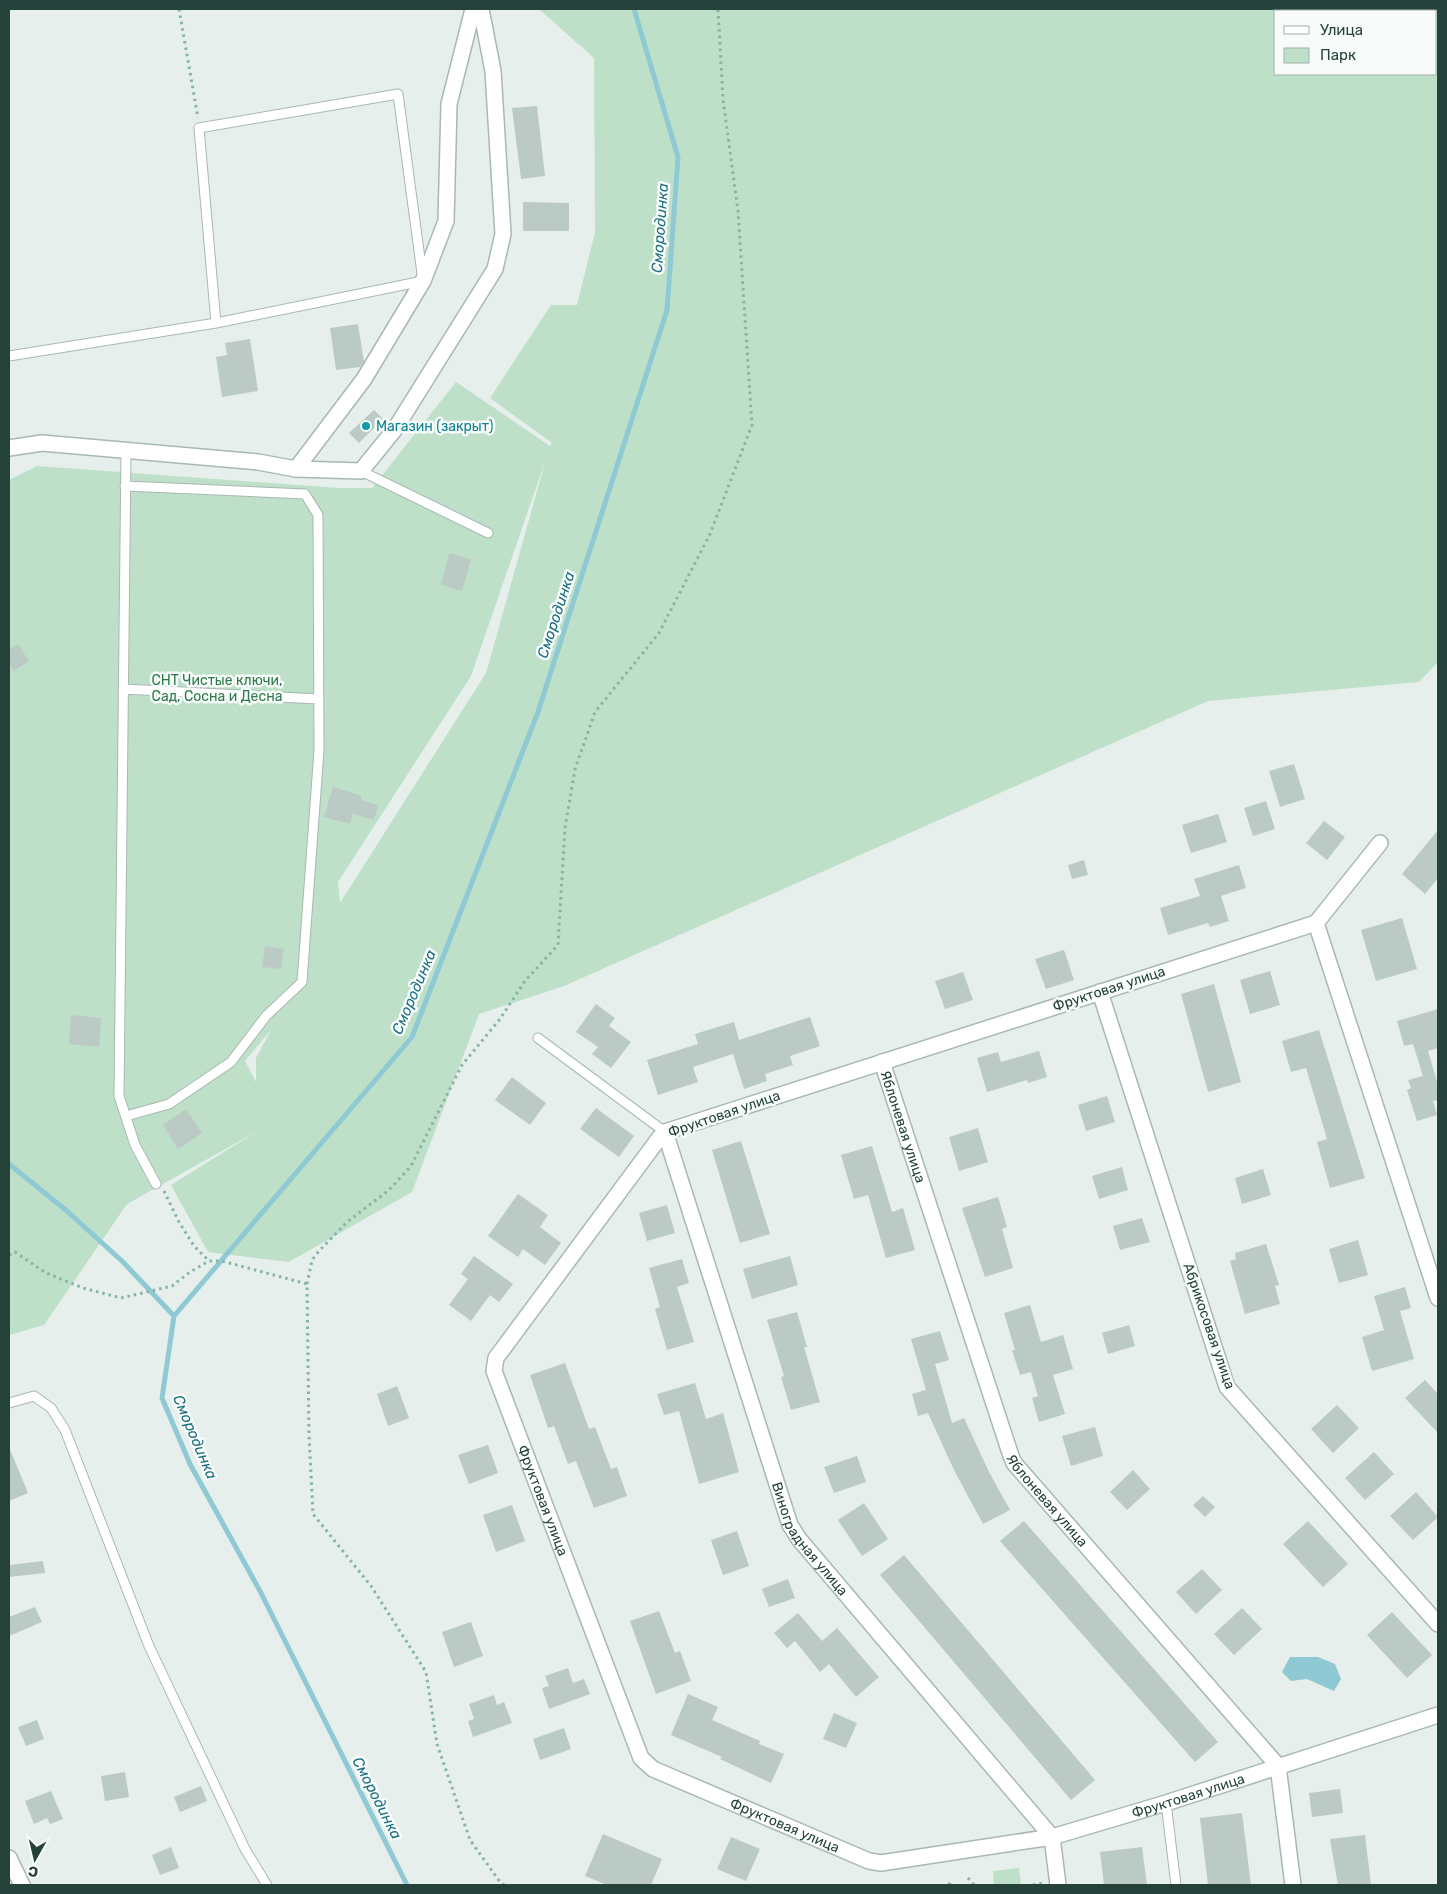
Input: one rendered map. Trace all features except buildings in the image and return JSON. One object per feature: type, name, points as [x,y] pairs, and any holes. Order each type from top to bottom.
[{"type":"street","points":[[296,469],[364,378],[423,281],[446,221],[449,104],[473,9]]},
{"type":"street","points":[[9,448],[42,443],[258,462],[296,469],[361,471],[395,429],[495,269],[503,234],[503,224],[493,71],[481,9]]},
{"type":"street","points":[[1380,843],[1316,923],[1438,1298]]},
{"type":"street","name":"Фруктовая улица","points":[[1316,923],[665,1132],[496,1358],[494,1364],[496,1377],[641,1758],[653,1768],[874,1863],[1052,1837],[1166,1803],[1438,1715]]},
{"type":"street","name":"Абрикосовая улица","points":[[1100,992],[1227,1387],[1438,1624]]},
{"type":"street","name":"Яблоневая улица","points":[[882,1062],[1014,1463],[1278,1766]]},
{"type":"street","name":"Виноградная улица","points":[[665,1132],[790,1525],[1052,1837]]},
{"type":"street","points":[[1278,1766],[1292,1885]]},
{"type":"street","points":[[1052,1837],[1058,1885]]},
{"type":"street","points":[[9,1858],[22,1885]]},
{"type":"lane","points":[[9,356],[216,323],[423,281],[398,94],[199,128],[216,323]]},
{"type":"lane","points":[[126,451],[119,1096],[136,1145],[156,1184]]},
{"type":"lane","points":[[361,471],[488,533]]},
{"type":"lane","points":[[125,486],[305,494],[318,515],[319,699],[319,750],[302,982],[266,1016],[231,1062],[169,1104],[126,1116]]},
{"type":"lane","points":[[123,689],[319,699]]},
{"type":"lane","points":[[538,1038],[665,1132]]},
{"type":"lane","points":[[9,1403],[34,1396],[51,1408],[65,1430],[149,1646],[245,1849],[267,1885]]},
{"type":"lane","points":[[1166,1803],[1176,1885]]},
{"type":"path","points":[[179,9],[199,128]]},
{"type":"path","points":[[504,1885],[470,1840],[437,1744],[426,1672],[370,1586],[313,1514],[309,1435],[307,1284],[312,1260],[319,1250],[347,1222],[389,1190],[411,1166],[462,1066],[500,1020],[525,981],[558,945],[565,828],[575,769],[595,712],[659,633],[710,534],[752,425],[738,211],[722,99],[718,9]]},
{"type":"path","points":[[156,1184],[166,1193],[179,1222],[194,1246],[209,1261]]},
{"type":"path","points":[[9,1255],[15,1252],[46,1273],[83,1288],[121,1298],[172,1286],[190,1272],[209,1261],[222,1261],[307,1284]]},
{"type":"path","points":[[968,1878],[974,1885]]},
{"type":"path","points":[[949,1885],[951,1881]]},
{"type":"green space","name":"СНТ Чистые ключи, Сад, Сосна и Десна","points":[[539,9],[1438,9],[1438,662],[1419,682],[1208,701],[564,986],[479,1014],[412,1192],[289,1262],[208,1252],[171,1185],[256,1132],[127,1204],[44,1325],[9,1335],[9,480],[37,466],[339,488],[372,488],[456,382],[550,446],[552,443],[490,398],[551,305],[577,305],[595,232],[594,58]],"holes":[[[546,459],[486,673],[340,903],[338,882],[471,676]],[[271,1030],[256,1058],[256,1082],[245,1061]]]},
{"type":"green space","points":[[1019,1868],[1021,1885],[994,1885],[993,1871]]},
{"type":"water","points":[[1290,1657],[1318,1657],[1335,1664],[1341,1679],[1334,1691],[1307,1679],[1291,1681],[1282,1672]]},
{"type":"waterway","name":"Смородинка","points":[[407,1885],[260,1591],[190,1464],[162,1398],[174,1316],[412,1037],[538,712],[667,310],[678,157],[634,9]]},
{"type":"waterway","points":[[9,1164],[67,1211],[123,1262],[174,1316]]},
{"type":"place","name":"Магазин (закрыт)","points":[[366,426]]}]
